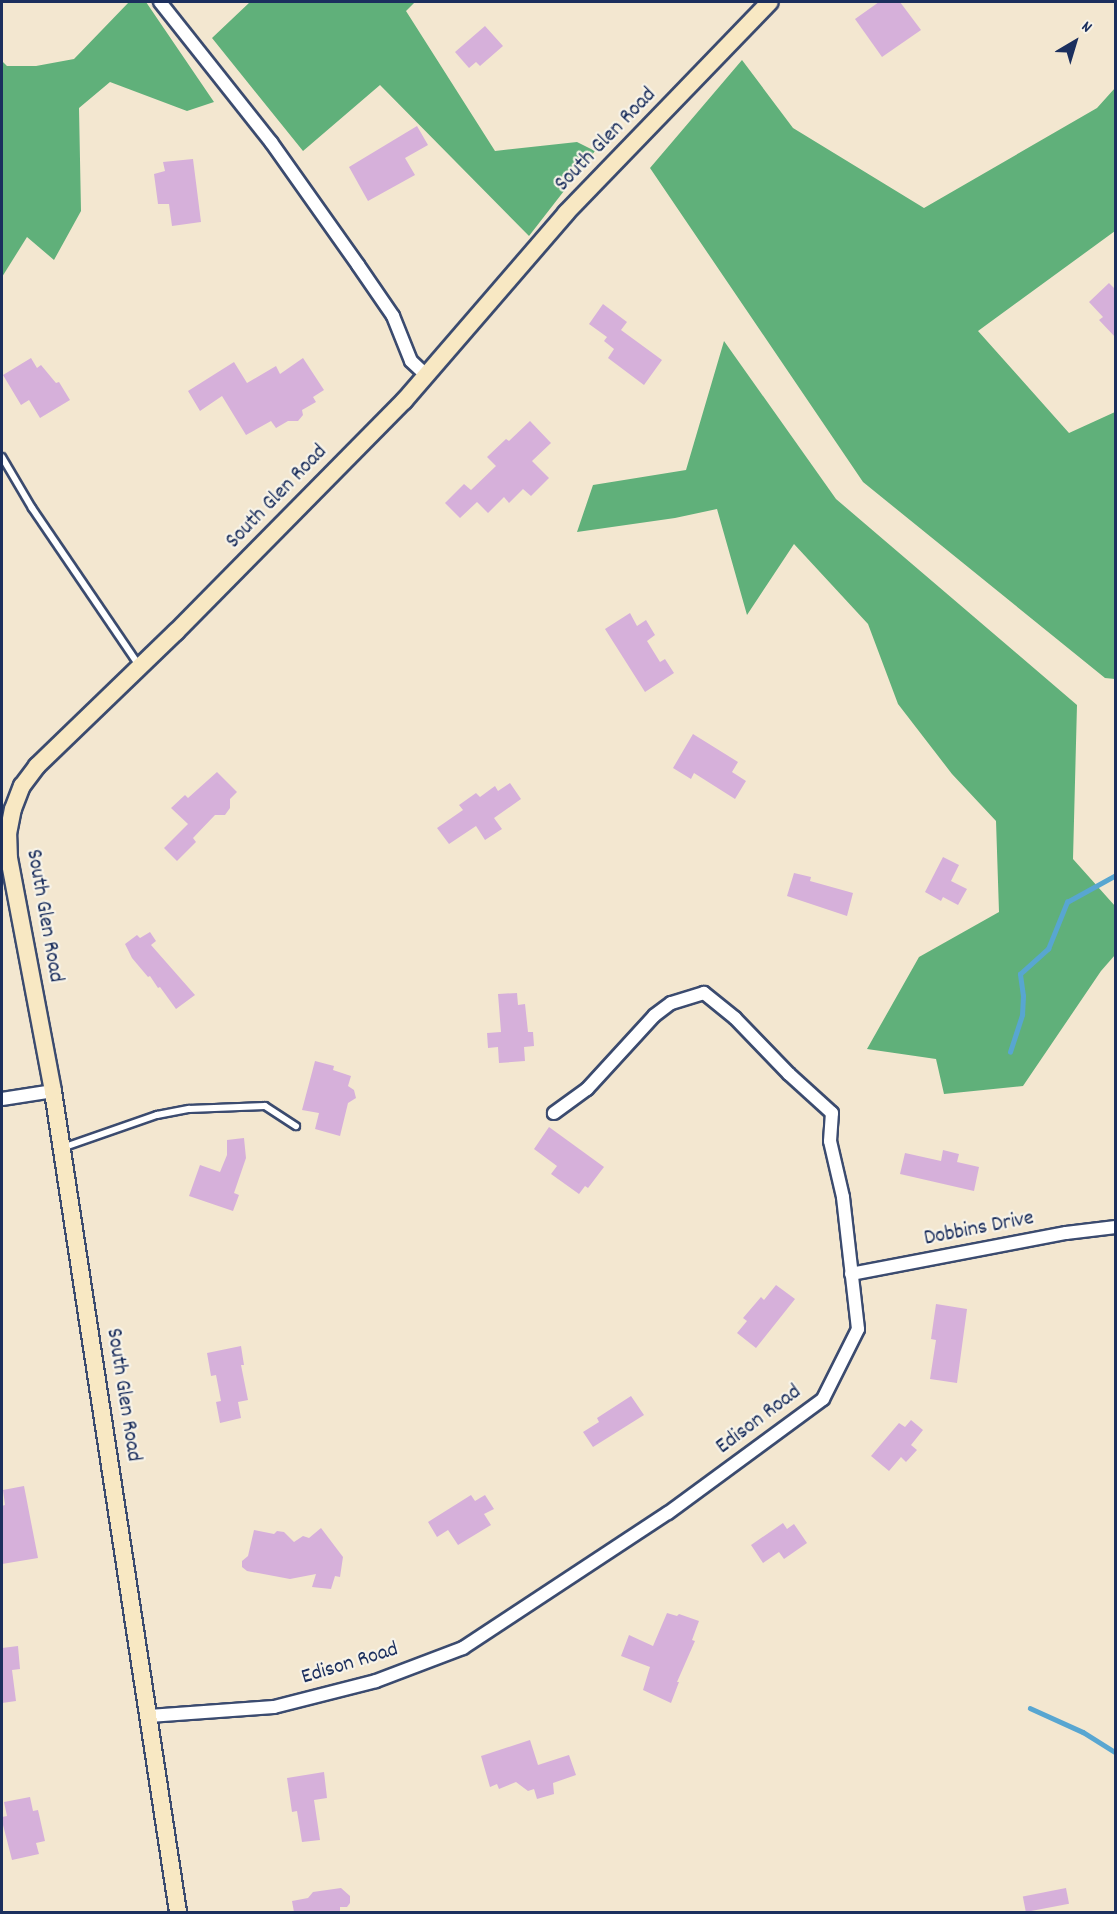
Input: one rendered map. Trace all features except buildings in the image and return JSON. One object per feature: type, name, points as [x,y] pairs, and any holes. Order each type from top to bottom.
[{"type":"main road","name":"South Glen Road","points":[[178,1912],[53,1091],[9,859],[10,821],[22,786],[37,766],[140,667],[404,400],[566,213],[770,2]]},
{"type":"street","points":[[160,2],[305,189],[393,316],[411,361],[426,375]]},
{"type":"street","name":"Edison Road","points":[[149,1716],[274,1707],[376,1681],[468,1644],[668,1513],[823,1399],[858,1329],[843,1197],[830,1141],[832,1113],[710,995],[704,993],[671,1003],[654,1016],[586,1089],[554,1113]]},
{"type":"street","points":[[2,1100],[53,1091]]},
{"type":"street","name":"Dobbins Drive","points":[[851,1274],[1066,1233],[1116,1227]]},
{"type":"lane","points":[[2,457],[32,508],[140,667]]},
{"type":"lane","points":[[62,1148],[157,1115],[189,1109],[265,1106],[296,1125]]},
{"type":"green space","points":[[129,2],[146,2],[214,102],[187,111],[110,82],[79,108],[81,211],[54,260],[27,237],[2,277],[2,61],[7,66],[36,66],[74,59]]},
{"type":"green space","points":[[250,2],[415,2],[406,11],[495,151],[577,142],[595,151],[529,236],[380,85],[303,151],[212,38]]},
{"type":"green space","points":[[742,60],[793,128],[924,208],[1097,108],[1115,88],[1115,231],[978,331],[1069,433],[1115,412],[1115,679],[1105,678],[863,482],[650,168]]},
{"type":"green space","points":[[724,341],[836,499],[1077,705],[1073,859],[1115,906],[1115,955],[1101,971],[1023,1086],[944,1094],[936,1059],[867,1049],[919,957],[999,912],[996,821],[952,774],[898,704],[868,624],[794,544],[747,615],[717,509],[675,518],[577,532],[593,485],[686,470]]},
{"type":"waterway","points":[[1010,1052],[1022,1015],[1023,996],[1020,974],[1048,949],[1067,902],[1116,875]]},
{"type":"waterway","points":[[1030,1708],[1083,1732],[1116,1753]]}]
